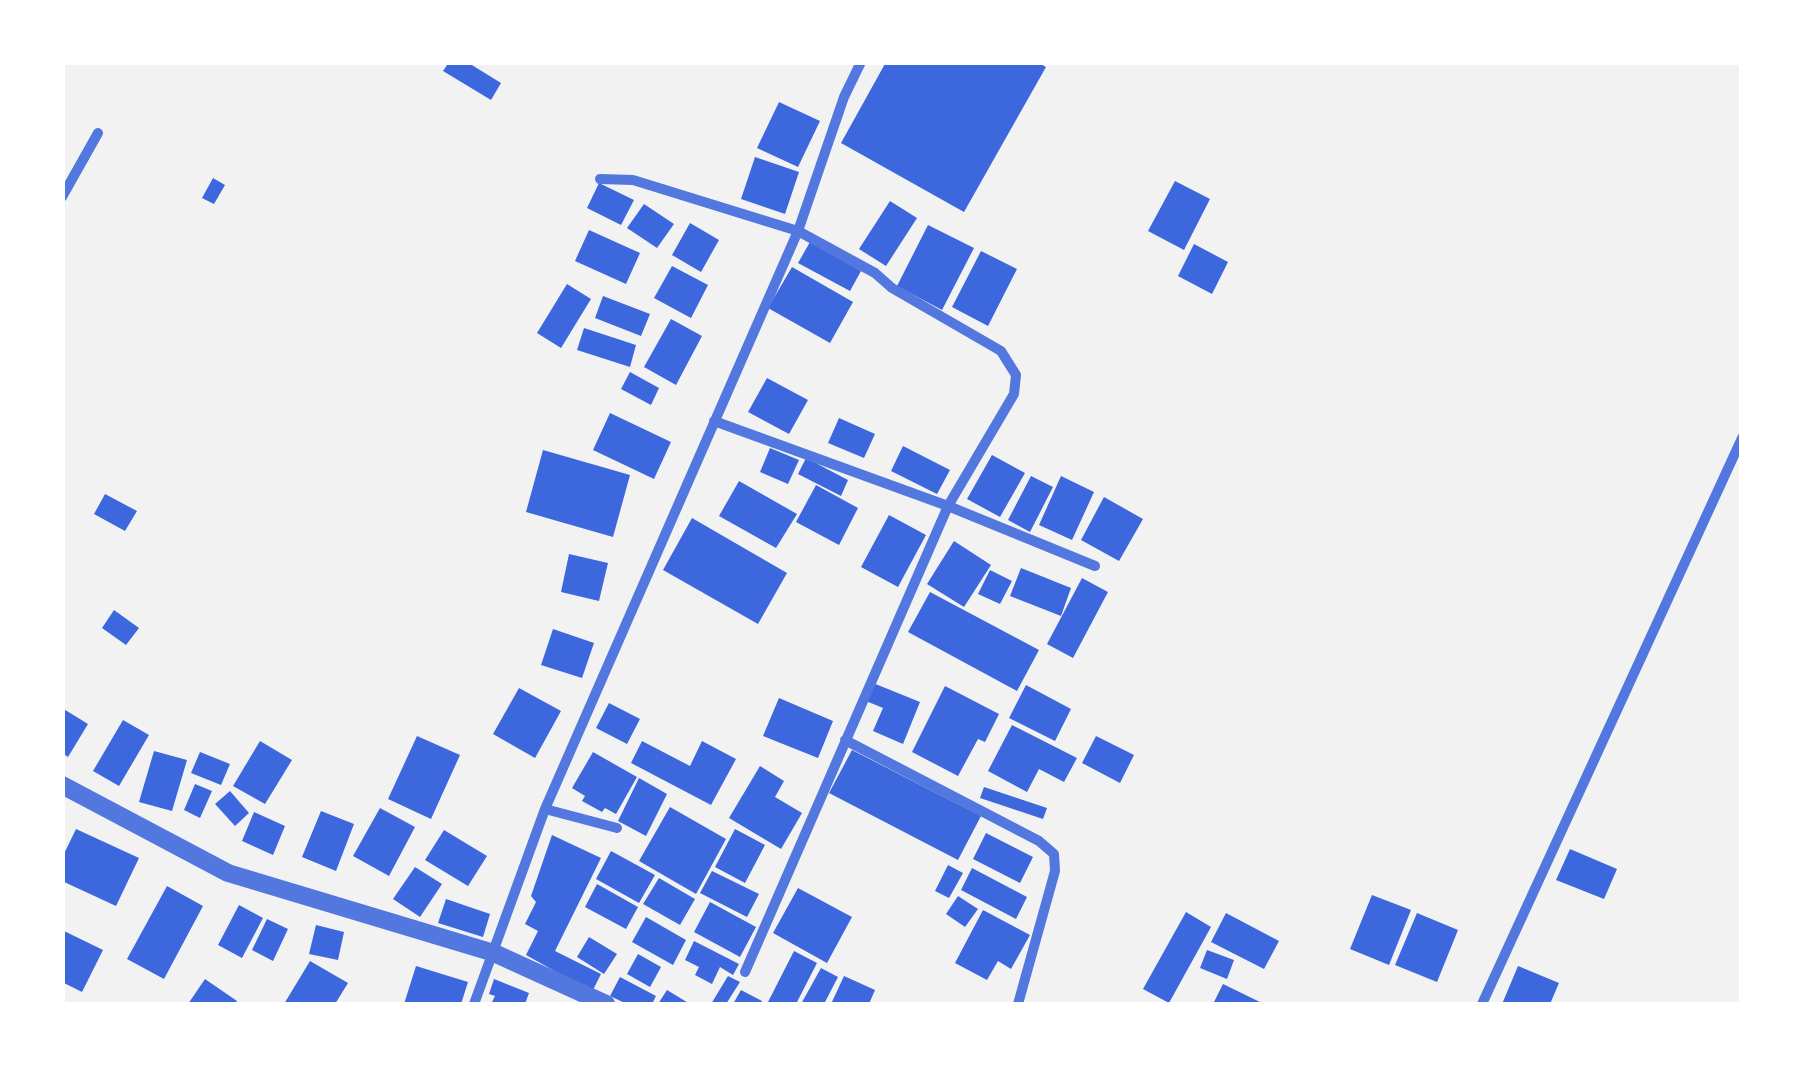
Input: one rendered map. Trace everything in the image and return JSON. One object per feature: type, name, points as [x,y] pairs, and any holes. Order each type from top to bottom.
[{"type":"street","points":[[474,1004],[545,808],[798,231],[844,97],[861,62]]},
{"type":"street","points":[[62,197],[98,133]]},
{"type":"street","points":[[600,178],[633,180],[798,231],[876,273],[892,288],[1001,351],[1016,375],[1014,394],[948,506],[745,972]]},
{"type":"street","points":[[714,421],[948,506],[1095,566]]},
{"type":"street","points":[[1482,1004],[1742,438]]},
{"type":"street","points":[[845,740],[1039,841],[1054,854],[1055,872],[1018,1004]]},
{"type":"street","points":[[62,785],[228,873],[494,953],[606,1004]]},
{"type":"street","points":[[545,808],[617,828]]},
{"type":"building","points":[[449,62],[467,62],[501,83],[491,100],[443,71]]},
{"type":"building","points":[[886,62],[1037,62],[1046,67],[964,212],[841,143]]},
{"type":"building","points":[[779,102],[820,121],[798,167],[757,148]]},
{"type":"building","points":[[755,157],[799,172],[785,214],[741,199]]},
{"type":"building","points":[[213,178],[225,185],[214,204],[202,198]]},
{"type":"building","points":[[1175,181],[1210,199],[1184,250],[1148,231]]},
{"type":"building","points":[[599,183],[634,200],[621,225],[587,208]]},
{"type":"building","points":[[890,201],[917,218],[886,266],[859,249]]},
{"type":"building","points":[[644,204],[674,224],[657,248],[627,228]]},
{"type":"building","points":[[690,223],[719,240],[701,272],[672,255]]},
{"type":"building","points":[[928,225],[974,248],[942,310],[897,286]]},
{"type":"building","points":[[589,230],[640,253],[626,284],[575,261]]},
{"type":"building","points":[[810,242],[861,271],[850,291],[798,263]]},
{"type":"building","points":[[1194,244],[1228,262],[1212,294],[1178,276]]},
{"type":"building","points":[[981,251],[1017,269],[988,326],[952,307]]},
{"type":"building","points":[[672,266],[708,285],[691,318],[654,298]]},
{"type":"building","points":[[792,267],[853,302],[830,343],[768,308]]},
{"type":"building","points":[[567,284],[591,299],[561,348],[537,333]]},
{"type":"building","points":[[603,296],[650,314],[641,336],[595,318]]},
{"type":"building","points":[[671,319],[702,336],[676,385],[644,367]]},
{"type":"building","points":[[584,328],[636,345],[630,367],[577,350]]},
{"type":"building","points":[[630,372],[659,388],[651,405],[621,389]]},
{"type":"building","points":[[767,378],[808,400],[789,434],[748,412]]},
{"type":"building","points":[[610,413],[671,442],[654,479],[593,450]]},
{"type":"building","points":[[839,418],[875,434],[864,458],[828,443]]},
{"type":"building","points":[[903,446],[950,470],[937,494],[891,471]]},
{"type":"building","points":[[770,448],[799,460],[788,484],[760,472]]},
{"type":"building","points":[[543,450],[630,475],[613,537],[526,512]]},
{"type":"building","points":[[992,455],[1025,473],[1000,517],[967,499]]},
{"type":"building","points":[[806,458],[848,480],[841,496],[798,474]]},
{"type":"building","points":[[1031,476],[1053,487],[1030,532],[1008,520]]},
{"type":"building","points":[[1061,476],[1094,492],[1072,540],[1039,525]]},
{"type":"building","points":[[739,481],[797,514],[776,548],[719,516]]},
{"type":"building","points":[[816,485],[858,508],[839,545],[796,522]]},
{"type":"building","points":[[105,494],[137,511],[125,531],[94,514]]},
{"type":"building","points":[[1104,497],[1143,519],[1119,561],[1081,540]]},
{"type":"building","points":[[889,515],[926,535],[898,587],[861,567]]},
{"type":"building","points":[[692,518],[787,573],[758,624],[663,570]]},
{"type":"building","points":[[954,541],[991,565],[964,607],[927,584]]},
{"type":"building","points":[[569,554],[608,563],[599,601],[561,592]]},
{"type":"building","points":[[1021,568],[1071,588],[1061,616],[1010,596]]},
{"type":"building","points":[[990,570],[1012,581],[1000,604],[978,594]]},
{"type":"building","points":[[1082,578],[1108,592],[1073,658],[1047,644]]},
{"type":"building","points":[[930,592],[1039,650],[1017,691],[908,632]]},
{"type":"building","points":[[114,610],[139,628],[126,645],[102,628]]},
{"type":"building","points":[[553,629],[594,643],[582,678],[541,665]]},
{"type":"building","points":[[873,683],[920,702],[903,744],[873,731],[883,708],[866,701]]},
{"type":"building","points":[[1026,685],[1071,709],[1055,741],[1009,718]]},
{"type":"building","points":[[945,686],[999,714],[985,742],[978,739],[958,776],[912,752]]},
{"type":"building","points":[[519,688],[561,711],[535,758],[493,734]]},
{"type":"building","points":[[779,698],[833,721],[818,758],[763,736]]},
{"type":"building","points":[[609,703],[640,719],[627,744],[596,728]]},
{"type":"building","points":[[62,708],[88,724],[68,757],[62,753]]},
{"type":"building","points":[[123,720],[149,735],[119,786],[93,771]]},
{"type":"building","points":[[1012,725],[1077,758],[1064,782],[1039,769],[1027,792],[988,771]]},
{"type":"building","points":[[417,736],[460,755],[431,819],[388,799]]},
{"type":"building","points":[[1096,736],[1134,755],[1120,783],[1082,763]]},
{"type":"building","points":[[260,741],[292,760],[265,804],[233,786]]},
{"type":"building","points":[[642,741],[690,766],[702,741],[736,759],[711,805],[631,763]]},
{"type":"building","points":[[852,750],[981,816],[958,860],[829,793]]},
{"type":"building","points":[[154,751],[187,760],[172,811],[139,802]]},
{"type":"building","points":[[200,752],[230,764],[221,785],[191,773]]},
{"type":"building","points":[[593,752],[637,777],[616,814],[605,808],[602,812],[582,801],[585,796],[572,788]]},
{"type":"building","points":[[760,766],[784,781],[775,797],[802,813],[781,849],[729,818]]},
{"type":"building","points":[[639,778],[667,794],[646,836],[618,821]]},
{"type":"building","points":[[195,784],[212,791],[200,818],[184,810]]},
{"type":"building","points":[[984,787],[1047,808],[1043,819],[980,798]]},
{"type":"building","points":[[230,791],[249,813],[235,826],[215,804]]},
{"type":"building","points":[[670,807],[726,839],[696,894],[639,861]]},
{"type":"building","points":[[380,808],[415,827],[389,876],[353,856]]},
{"type":"building","points":[[321,811],[354,824],[336,871],[302,857]]},
{"type":"building","points":[[254,812],[285,826],[273,855],[242,841]]},
{"type":"building","points":[[76,829],[139,858],[116,906],[62,881],[62,858]]},
{"type":"building","points":[[735,829],[765,845],[745,883],[715,867]]},
{"type":"building","points":[[444,830],[487,856],[468,886],[425,860]]},
{"type":"building","points":[[986,833],[1033,857],[1020,883],[973,859]]},
{"type":"building","points":[[552,835],[601,858],[555,951],[601,974],[592,992],[526,955],[538,931],[525,924],[536,902],[531,896]]},
{"type":"building","points":[[1570,849],[1617,869],[1604,899],[1556,880]]},
{"type":"building","points":[[611,851],[655,875],[639,903],[596,879]]},
{"type":"building","points":[[948,865],[963,873],[949,898],[935,891]]},
{"type":"building","points":[[415,867],[442,884],[420,917],[393,899]]},
{"type":"building","points":[[972,868],[1027,897],[1016,919],[961,890]]},
{"type":"building","points":[[712,871],[759,894],[747,917],[700,893]]},
{"type":"building","points":[[659,878],[695,899],[680,925],[643,904]]},
{"type":"building","points":[[597,884],[638,907],[626,929],[585,907]]},
{"type":"building","points":[[167,886],[203,906],[164,979],[127,959]]},
{"type":"building","points":[[798,888],[852,917],[827,963],[773,933]]},
{"type":"building","points":[[1372,895],[1411,910],[1389,965],[1350,949]]},
{"type":"building","points":[[958,896],[978,909],[965,927],[946,914]]},
{"type":"building","points":[[446,899],[490,914],[483,937],[438,923]]},
{"type":"building","points":[[710,902],[756,927],[740,957],[694,932]]},
{"type":"building","points":[[239,905],[263,918],[242,958],[218,945]]},
{"type":"building","points":[[983,910],[1030,935],[1011,969],[998,961],[987,980],[955,963]]},
{"type":"building","points":[[1186,912],[1211,927],[1169,1003],[1143,989]]},
{"type":"building","points":[[1226,913],[1279,941],[1264,969],[1211,942]]},
{"type":"building","points":[[1417,913],[1458,930],[1437,982],[1395,965]]},
{"type":"building","points":[[646,917],[686,940],[673,965],[632,942]]},
{"type":"building","points":[[267,919],[288,929],[273,961],[252,950]]},
{"type":"building","points":[[316,925],[344,932],[338,960],[309,954]]},
{"type":"building","points":[[62,930],[103,950],[82,992],[62,982]]},
{"type":"building","points":[[589,937],[617,954],[604,974],[577,957]]},
{"type":"building","points":[[694,941],[739,964],[733,975],[720,967],[712,984],[695,975],[699,967],[685,960]]},
{"type":"building","points":[[1207,950],[1234,960],[1227,979],[1200,968]]},
{"type":"building","points":[[794,951],[817,963],[796,1004],[768,1002]]},
{"type":"building","points":[[638,954],[661,967],[650,987],[627,974]]},
{"type":"building","points":[[310,961],[348,983],[335,1004],[284,1004]]},
{"type":"building","points":[[416,966],[468,982],[461,1004],[404,1004]]},
{"type":"building","points":[[1518,966],[1559,983],[1550,1004],[1502,1004]]},
{"type":"building","points":[[821,968],[838,977],[824,1004],[801,1004]]},
{"type":"building","points":[[728,976],[740,982],[726,1004],[711,1004]]},
{"type":"building","points":[[844,976],[875,990],[869,1004],[831,1004]]},
{"type":"building","points":[[620,977],[656,996],[652,1004],[627,1004],[610,996]]},
{"type":"building","points":[[205,979],[237,1001],[235,1004],[188,1004]]},
{"type":"building","points":[[494,979],[529,993],[525,1004],[491,1004],[495,996],[489,994]]},
{"type":"building","points":[[1223,984],[1264,1004],[1213,1004]]},
{"type":"building","points":[[667,990],[690,1004],[658,1004]]},
{"type":"building","points":[[741,990],[762,1001],[761,1004],[733,1004]]}]
